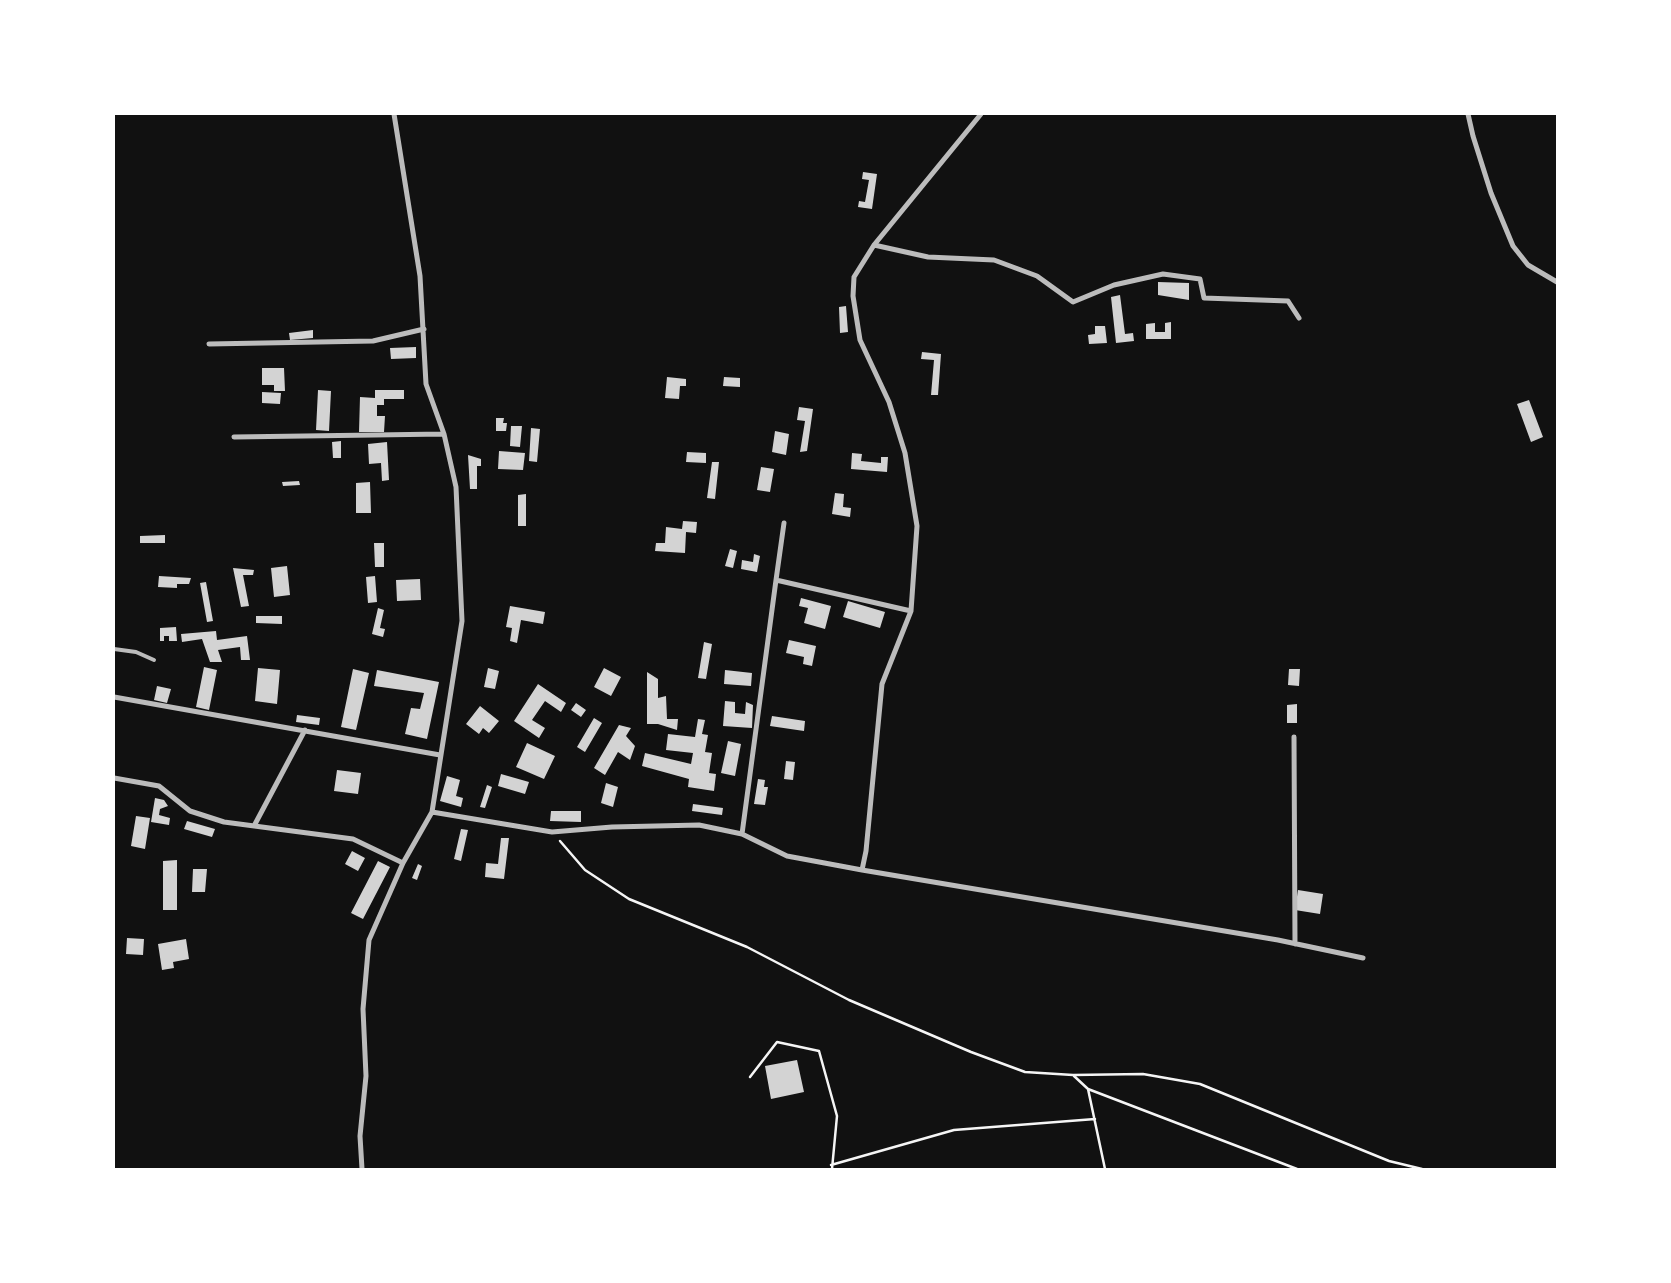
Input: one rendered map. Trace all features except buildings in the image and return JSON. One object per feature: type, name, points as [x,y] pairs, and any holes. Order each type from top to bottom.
[{"type":"street","points":[[362,1169],[360,1136],[366,1076],[363,1008],[369,940],[403,863],[432,812],[462,621],[456,487],[444,434],[426,384],[420,276],[394,114]]},
{"type":"street","points":[[862,870],[866,851],[882,684],[910,612],[917,526],[905,452],[889,402],[860,340],[854,296],[854,277],[874,245],[981,114]]},
{"type":"street","points":[[1468,114],[1491,193],[1513,246],[1528,265],[1557,282]]},
{"type":"street","points":[[874,245],[928,257],[994,260],[1037,276],[1073,302],[1114,285],[1163,274],[1200,279],[1204,298],[1288,301],[1299,318]]},
{"type":"street","points":[[209,344],[373,341],[424,329]]},
{"type":"street","points":[[234,436],[444,434]]},
{"type":"street","points":[[742,834],[784,523]]},
{"type":"street","points":[[776,580],[910,612]]},
{"type":"street","points":[[114,697],[440,755]]},
{"type":"street","points":[[254,826],[305,730]]},
{"type":"street","points":[[1294,737],[1295,944]]},
{"type":"street","points":[[114,778],[160,786],[190,811],[224,822],[353,840],[403,863]]},
{"type":"street","points":[[432,812],[552,832],[612,827],[699,825],[742,834],[787,856],[1295,944],[1363,958]]},
{"type":"lane","points":[[114,648],[136,652],[154,660]]},
{"type":"path","points":[[552,832],[586,870],[629,898],[747,947],[848,1000],[971,1052],[1025,1072],[1073,1075],[1143,1074],[1200,1084],[1389,1161],[1422,1169]]},
{"type":"path","points":[[750,1077],[777,1042],[819,1051],[837,1116],[832,1169]]},
{"type":"path","points":[[1073,1075],[1088,1089],[1297,1169]]},
{"type":"path","points":[[1088,1089],[1105,1169]]},
{"type":"path","points":[[831,1165],[954,1130],[1095,1120]]}]
